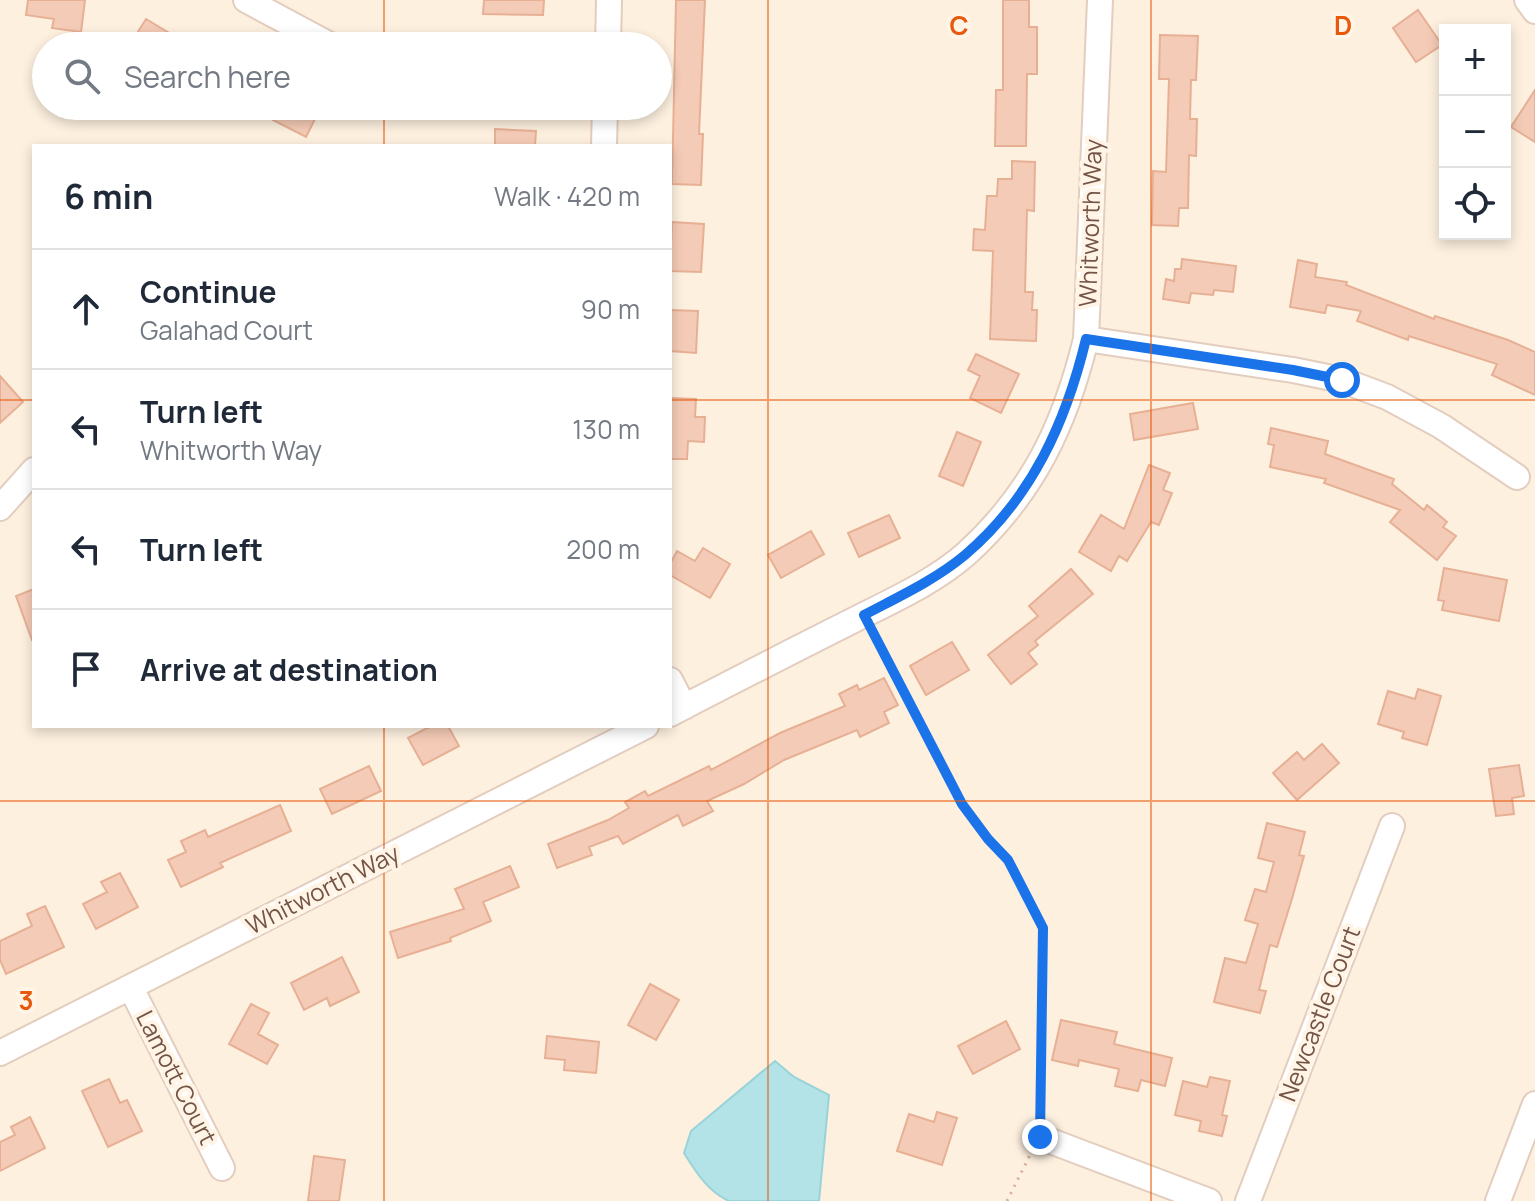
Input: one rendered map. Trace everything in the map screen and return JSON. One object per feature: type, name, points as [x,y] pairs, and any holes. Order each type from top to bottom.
[{"type":"street","points":[[246,0],[306,32]]},
{"type":"street","points":[[608,32],[609,0]]},
{"type":"street","name":"Whitworth Way","points":[[677,710],[918,587],[964,555],[1000,519],[1030,479],[1055,436],[1074,390],[1086,339],[1100,0]]},
{"type":"street","points":[[1527,0],[1535,11]]},
{"type":"street","points":[[604,144],[605,120]]},
{"type":"street","points":[[1086,339],[1342,380],[1387,397],[1441,426],[1517,477]]},
{"type":"street","points":[[0,508],[32,472]]},
{"type":"street","points":[[672,689],[677,710]]},
{"type":"street","name":"Whitworth Way","points":[[0,1053],[642,728]]},
{"type":"street","name":"Newcastle Court","points":[[1248,1201],[1392,826]]},
{"type":"street","name":"Lamott Court","points":[[131,988],[222,1168]]},
{"type":"street","points":[[1498,1201],[1535,1104]]},
{"type":"street","points":[[1040,1137],[1209,1201]]},
{"type":"path","points":[[864,615],[962,804],[1008,860],[1043,928],[1040,1137],[1007,1201]]},
{"type":"water","points":[[775,1061],[794,1077],[829,1095],[819,1201],[729,1201],[709,1187],[684,1153],[691,1131]]},
{"type":"building","points":[[28,0],[85,0],[81,32],[52,28],[54,19],[26,15]]},
{"type":"building","points":[[484,0],[544,0],[543,15],[483,14]]},
{"type":"building","points":[[676,0],[705,0],[699,134],[703,134],[701,185],[672,184]]},
{"type":"building","points":[[1003,0],[1029,0],[1029,27],[1037,27],[1037,74],[1027,74],[1026,146],[995,146],[996,90],[1003,90]]},
{"type":"building","points":[[1418,10],[1439,41],[1439,47],[1416,62],[1393,28]]},
{"type":"building","points":[[146,19],[168,32],[138,32]]},
{"type":"building","points":[[1160,35],[1198,36],[1196,80],[1191,80],[1190,119],[1197,119],[1196,156],[1189,155],[1188,208],[1179,208],[1178,226],[1152,225],[1153,171],[1166,172],[1169,79],[1159,79]]},
{"type":"building","points":[[1535,90],[1535,142],[1511,127]]},
{"type":"building","points":[[273,120],[314,120],[306,137]]},
{"type":"building","points":[[495,129],[536,131],[535,144],[495,144]]},
{"type":"building","points":[[1012,161],[1035,162],[1034,211],[1027,210],[1025,292],[1033,292],[1032,310],[1037,310],[1036,341],[990,339],[993,251],[973,250],[974,229],[985,230],[987,196],[997,196],[998,179],[1012,179]]},
{"type":"building","points":[[672,222],[704,224],[701,272],[672,271]]},
{"type":"building","points":[[1182,259],[1236,266],[1233,292],[1214,290],[1213,295],[1191,293],[1189,303],[1163,299],[1166,279],[1174,281],[1175,269],[1181,269]]},
{"type":"building","points":[[1298,260],[1317,264],[1315,277],[1347,282],[1346,285],[1434,319],[1435,316],[1535,352],[1535,395],[1492,375],[1497,364],[1409,336],[1408,340],[1357,321],[1361,311],[1327,305],[1325,313],[1290,307]]},
{"type":"building","points":[[672,310],[698,311],[696,353],[672,351]]},
{"type":"building","points":[[976,354],[1019,374],[1001,413],[970,398],[980,376],[968,370]]},
{"type":"building","points":[[0,376],[23,402],[0,423]]},
{"type":"building","points":[[672,398],[696,399],[695,417],[705,417],[704,442],[688,441],[687,459],[672,459]]},
{"type":"building","points":[[1193,403],[1198,429],[1134,440],[1130,414]]},
{"type":"building","points":[[1271,428],[1328,441],[1325,454],[1394,479],[1392,484],[1424,510],[1427,505],[1447,522],[1443,527],[1456,536],[1437,560],[1390,522],[1400,510],[1324,483],[1326,479],[1270,467],[1274,445],[1268,444]]},
{"type":"building","points":[[957,432],[981,442],[963,486],[939,476]]},
{"type":"building","points":[[1149,465],[1170,473],[1163,490],[1172,493],[1159,525],[1151,522],[1127,561],[1119,556],[1111,571],[1079,552],[1101,515],[1124,529]]},
{"type":"building","points":[[889,515],[900,538],[859,557],[848,533]]},
{"type":"building","points":[[811,531],[824,554],[781,578],[768,555]]},
{"type":"building","points":[[703,548],[730,564],[710,598],[672,576],[672,560],[677,551],[695,561]]},
{"type":"building","points":[[1444,568],[1507,580],[1499,621],[1442,610],[1444,601],[1438,600]]},
{"type":"building","points":[[1071,569],[1093,594],[1035,641],[1038,645],[1028,653],[1037,664],[1011,684],[988,655],[1038,616],[1029,606]]},
{"type":"building","points":[[32,590],[32,640],[16,596]]},
{"type":"building","points":[[952,642],[969,670],[926,695],[910,666]]},
{"type":"building","points":[[884,678],[898,705],[884,712],[889,723],[860,737],[857,730],[784,760],[707,801],[713,811],[683,826],[678,815],[623,844],[618,836],[589,847],[592,855],[557,868],[548,844],[608,820],[629,808],[625,802],[645,791],[648,796],[709,766],[711,770],[780,733],[845,706],[839,694],[857,685],[859,690]]},
{"type":"building","points":[[1418,689],[1441,696],[1427,745],[1402,738],[1404,732],[1378,724],[1388,691],[1415,699]]},
{"type":"building","points":[[427,728],[449,728],[459,746],[423,765],[408,738]]},
{"type":"building","points":[[1322,744],[1339,763],[1297,800],[1273,773],[1297,752],[1304,760]]},
{"type":"building","points":[[1519,765],[1524,796],[1512,798],[1514,814],[1496,816],[1489,769]]},
{"type":"building","points":[[369,766],[381,791],[332,814],[320,789]]},
{"type":"building","points":[[280,805],[291,831],[220,863],[223,867],[181,887],[168,860],[186,852],[181,841],[205,830],[208,837]]},
{"type":"building","points":[[1267,823],[1305,832],[1299,855],[1304,856],[1291,902],[1277,947],[1270,945],[1259,990],[1266,991],[1260,1013],[1214,1002],[1225,958],[1246,963],[1258,924],[1245,920],[1255,889],[1266,892],[1274,862],[1258,858]]},
{"type":"building","points":[[510,866],[519,887],[483,902],[491,921],[450,938],[451,941],[398,958],[390,932],[464,909],[455,889]]},
{"type":"building","points":[[120,873],[138,907],[96,929],[83,904],[107,892],[101,882]]},
{"type":"building","points":[[45,906],[64,947],[6,974],[0,960],[0,941],[32,926],[27,914]]},
{"type":"building","points":[[342,957],[359,992],[330,1006],[327,998],[304,1010],[291,983]]},
{"type":"building","points":[[650,984],[679,1000],[656,1040],[628,1025]]},
{"type":"building","points":[[251,1004],[269,1013],[258,1034],[278,1045],[267,1064],[229,1044]]},
{"type":"building","points":[[1061,1020],[1117,1032],[1114,1044],[1172,1058],[1165,1086],[1141,1080],[1138,1091],[1115,1086],[1119,1069],[1079,1060],[1078,1066],[1052,1060]]},
{"type":"building","points":[[1006,1021],[1020,1049],[973,1074],[958,1046]]},
{"type":"building","points":[[547,1036],[599,1042],[596,1073],[564,1070],[565,1060],[545,1058]]},
{"type":"building","points":[[1210,1077],[1230,1081],[1222,1115],[1227,1116],[1222,1136],[1199,1131],[1201,1121],[1175,1115],[1183,1081],[1207,1087]]},
{"type":"building","points":[[109,1079],[120,1103],[127,1100],[142,1131],[108,1147],[82,1091]]},
{"type":"building","points":[[937,1112],[957,1118],[942,1165],[897,1151],[909,1114],[934,1122]]},
{"type":"building","points":[[30,1117],[45,1148],[0,1171],[0,1142],[15,1135],[11,1127]]},
{"type":"building","points":[[314,1156],[345,1160],[339,1201],[308,1201]]},
{"type":"route","points":[[1040,1137],[1043,928],[1008,860],[962,804],[864,615],[918,587],[964,555],[1000,519],[1030,479],[1055,436],[1074,390],[1086,339],[1342,380]]}]
